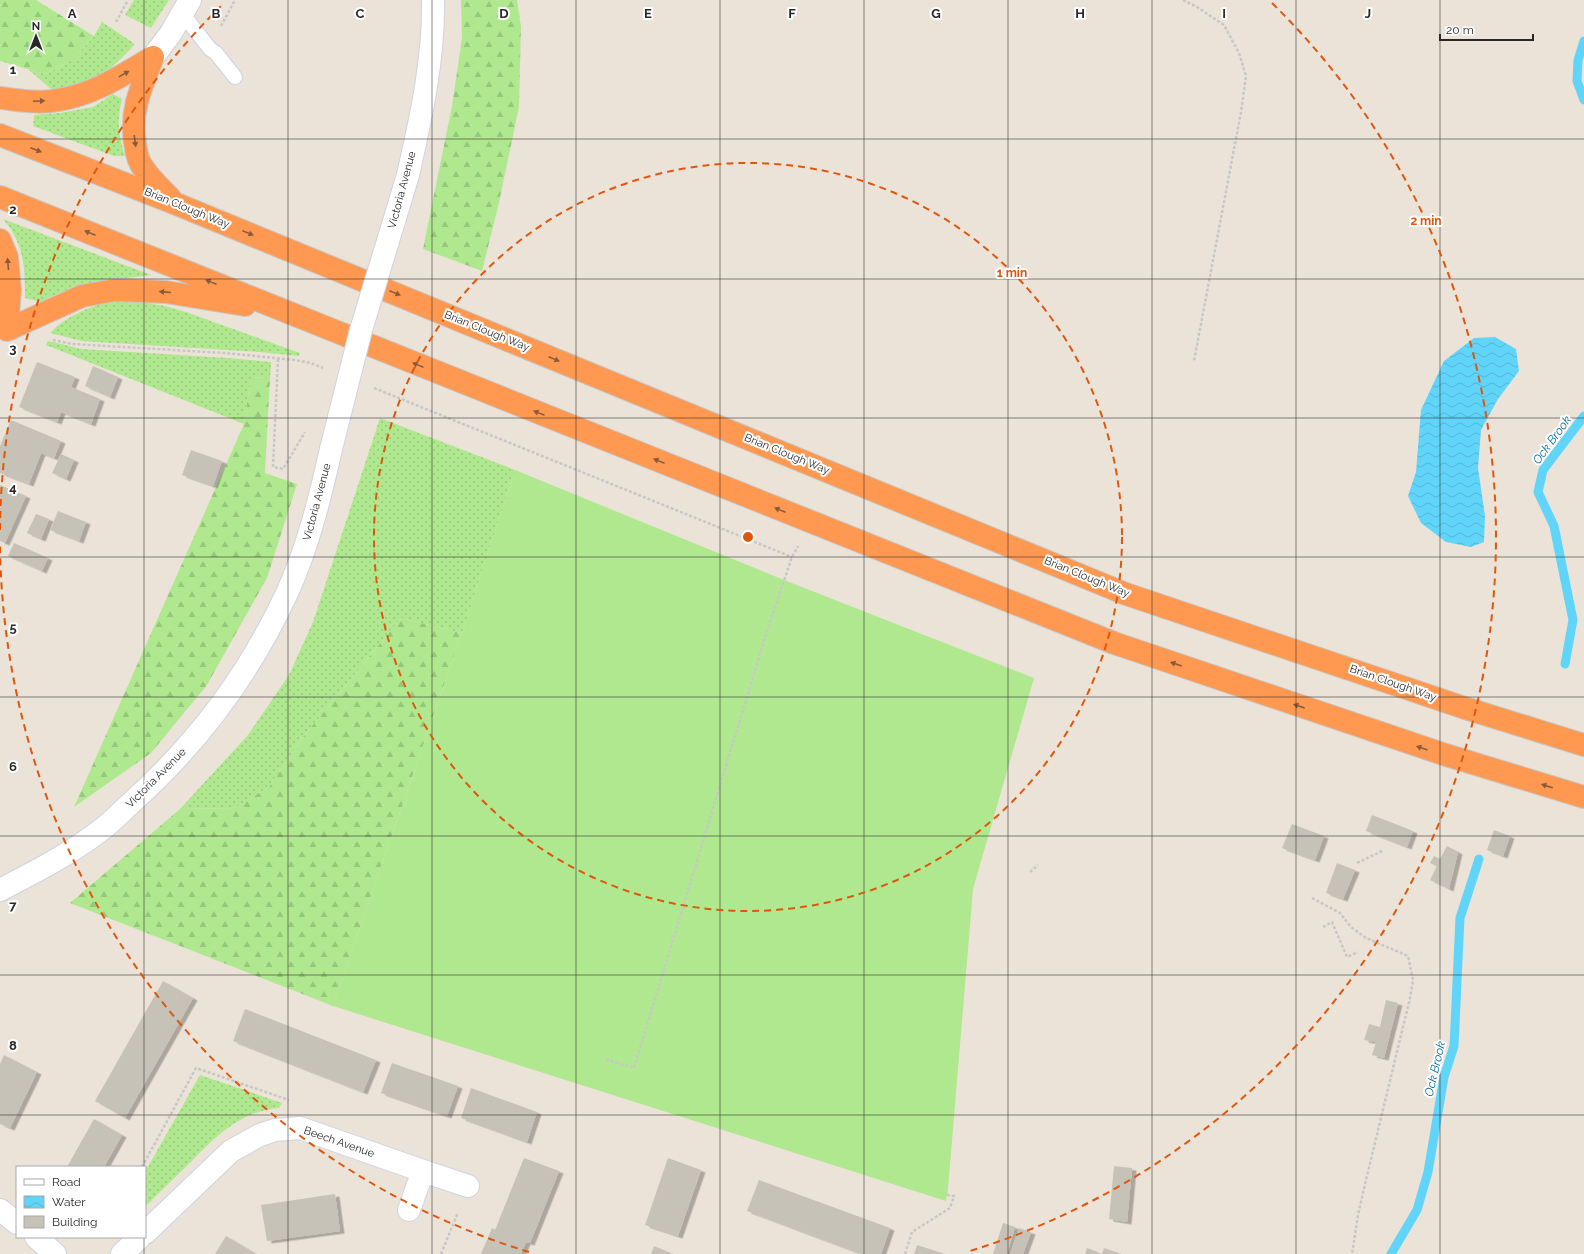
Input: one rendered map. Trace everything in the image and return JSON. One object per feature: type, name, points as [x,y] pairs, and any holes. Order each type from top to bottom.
[{"type":"highway","points":[[0,98],[30,102],[58,101],[80,96],[96,90],[153,58]]},
{"type":"highway","points":[[153,58],[136,103],[133,121],[134,137],[137,155],[143,169],[174,203]]},
{"type":"highway","name":"Brian Clough Way","points":[[0,136],[174,203],[1126,594],[1465,708],[1584,745]]},
{"type":"highway","points":[[0,197],[1114,643],[1446,755],[1584,797]]},
{"type":"highway","points":[[0,240],[7,257],[10,290],[4,336]]},
{"type":"highway","points":[[4,336],[82,296],[115,290],[166,292],[286,312]]},
{"type":"street","name":"Victoria Avenue","points":[[0,890],[48,866],[102,830],[149,787],[194,739],[230,692],[268,631],[287,592],[303,552],[319,504],[331,449],[361,330],[408,175],[427,87],[433,0]]},
{"type":"street","points":[[153,58],[171,33],[186,6]]},
{"type":"street","name":"Beech Avenue","points":[[146,1232],[231,1151],[260,1135],[275,1130],[300,1128],[423,1172],[468,1186]]},
{"type":"street","points":[[409,1210],[423,1172]]},
{"type":"street","points":[[0,1210],[16,1222]]},
{"type":"street","points":[[37,1238],[55,1254]]},
{"type":"street","points":[[122,1254],[139,1238]]},
{"type":"lane","points":[[186,6],[210,49],[216,53],[236,77]]},
{"type":"path","points":[[116,22],[128,0]]},
{"type":"path","points":[[1183,0],[1197,6],[1224,25],[1239,53],[1246,76],[1241,112],[1194,361]]},
{"type":"path","points":[[51,339],[72,344],[224,353],[295,360],[311,363],[325,369]]},
{"type":"path","points":[[278,359],[273,467],[283,469],[308,428]]},
{"type":"path","points":[[370,387],[792,557]]},
{"type":"path","points":[[606,1059],[634,1068],[767,631],[792,557],[799,543],[816,524]]},
{"type":"path","points":[[1357,863],[1384,850]]},
{"type":"path","points":[[1030,872],[1038,865]]},
{"type":"path","points":[[1312,898],[1340,913],[1351,926],[1366,938],[1408,956],[1411,967],[1412,980],[1410,998],[1365,1184],[1358,1215],[1352,1254]]},
{"type":"path","points":[[1323,927],[1332,922],[1347,957],[1358,952]]},
{"type":"path","points":[[143,1166],[196,1068],[292,1101]]},
{"type":"path","points":[[441,1254],[468,1186]]},
{"type":"path","points":[[905,1254],[912,1232],[950,1208],[954,1196],[947,1195]]},
{"type":"green space","points":[[0,0],[36,0],[94,36],[74,59],[45,74],[0,61]]},
{"type":"green space","points":[[134,0],[169,0],[151,28],[125,15]]},
{"type":"green space","points":[[461,0],[517,0],[521,27],[519,107],[498,207],[482,271],[423,249],[452,106],[462,38]]},
{"type":"green space","points":[[102,22],[135,44],[116,64],[102,75],[77,86],[52,90],[28,69],[45,74],[74,59],[94,36]]},
{"type":"green space","points":[[113,94],[122,99],[119,114],[119,127],[125,156],[114,156],[33,126],[34,115],[60,113],[93,107]]},
{"type":"green space","points":[[3,219],[151,275],[108,280],[81,286],[54,295],[41,302],[25,298],[22,258],[18,242]]},
{"type":"green space","points":[[106,302],[141,302],[165,306],[186,312],[300,353],[299,356],[259,352],[82,341],[50,333],[62,322],[76,314]]},
{"type":"green space","points":[[48,341],[82,349],[271,362],[270,378],[251,377],[244,424],[46,345]]},
{"type":"green space","points":[[251,377],[270,378],[265,473],[297,484],[267,578],[207,685],[151,753],[74,807],[244,424]]},
{"type":"green space","points":[[380,418],[515,470],[462,633],[401,618],[303,737],[269,787],[235,808],[180,809],[248,735],[289,675],[313,622]]},
{"type":"green space","points":[[515,470],[784,580],[1034,678],[973,889],[946,1201],[333,1006],[462,633]]},
{"type":"green space","points":[[401,618],[462,633],[333,1006],[70,903],[180,809],[235,808],[269,787],[303,737]]},
{"type":"green space","points":[[200,1075],[282,1103],[279,1108],[253,1114],[230,1126],[210,1143],[146,1206],[146,1170]]},
{"type":"water","points":[[1495,337],[1516,349],[1519,371],[1498,399],[1481,430],[1478,468],[1485,516],[1484,542],[1471,547],[1446,542],[1421,523],[1408,496],[1416,472],[1421,410],[1444,361],[1474,338]]},
{"type":"building","points":[[37,362],[75,377],[71,387],[100,399],[91,424],[61,412],[57,422],[19,407]]},
{"type":"building","points":[[93,366],[118,377],[110,397],[85,386]]},
{"type":"building","points":[[11,420],[61,441],[54,458],[41,453],[29,484],[0,473],[0,446]]},
{"type":"building","points":[[191,450],[222,461],[213,486],[182,475]]},
{"type":"building","points":[[61,454],[74,460],[66,479],[52,473]]},
{"type":"building","points":[[0,485],[26,496],[5,543],[0,541]]},
{"type":"building","points":[[58,511],[86,522],[79,541],[50,530]]},
{"type":"building","points":[[36,514],[49,519],[41,539],[27,533]]},
{"type":"building","points":[[14,543],[48,558],[42,571],[8,556]]},
{"type":"building","points":[[1372,815],[1413,831],[1407,847],[1366,831]]},
{"type":"building","points":[[1292,824],[1324,836],[1315,860],[1282,848]]},
{"type":"building","points":[[1494,830],[1510,836],[1503,856],[1487,850]]},
{"type":"building","points":[[1447,846],[1458,852],[1449,889],[1430,880],[1437,866],[1430,863],[1434,856],[1440,859]]},
{"type":"building","points":[[1337,863],[1355,870],[1343,899],[1326,893]]},
{"type":"building","points":[[163,981],[193,998],[125,1118],[95,1101]]},
{"type":"building","points":[[1386,1000],[1398,1003],[1384,1058],[1372,1055],[1376,1042],[1364,1040],[1369,1024],[1380,1027]]},
{"type":"building","points":[[245,1009],[376,1060],[363,1092],[233,1041]]},
{"type":"building","points":[[4,1055],[37,1072],[10,1128],[0,1124],[0,1064]]},
{"type":"building","points":[[392,1063],[458,1086],[447,1116],[381,1093]]},
{"type":"building","points":[[471,1088],[537,1112],[527,1142],[461,1118]]},
{"type":"building","points":[[94,1119],[122,1135],[105,1166],[68,1166]]},
{"type":"building","points":[[524,1158],[559,1171],[530,1243],[526,1242],[521,1254],[481,1254],[492,1228],[495,1230]]},
{"type":"building","points":[[668,1158],[701,1170],[678,1236],[645,1225]]},
{"type":"building","points":[[1114,1166],[1132,1168],[1127,1222],[1109,1219]]},
{"type":"building","points":[[759,1180],[890,1228],[881,1254],[862,1254],[747,1211]]},
{"type":"building","points":[[335,1194],[340,1231],[267,1241],[261,1205]]},
{"type":"building","points":[[1003,1223],[1015,1227],[1007,1254],[993,1254]]},
{"type":"building","points":[[1019,1228],[1031,1232],[1023,1254],[1010,1254]]},
{"type":"building","points":[[226,1236],[256,1254],[215,1254]]},
{"type":"building","points":[[917,1245],[945,1254],[914,1254]]},
{"type":"building","points":[[654,1246],[673,1254],[651,1254]]},
{"type":"building","points":[[1087,1248],[1098,1252],[1098,1254],[1085,1254]]},
{"type":"building","points":[[1104,1248],[1122,1254],[1102,1254]]},
{"type":"waterway","name":"Ock Brook","points":[[1584,41],[1578,60],[1577,81],[1584,100]]},
{"type":"waterway","name":"Ock Brook","points":[[1565,664],[1573,620],[1554,526],[1538,492],[1543,470],[1584,416]]},
{"type":"waterway","name":"Ock Brook","points":[[1391,1254],[1417,1210],[1428,1172],[1444,1077],[1454,1046],[1460,918],[1479,859]]}]
